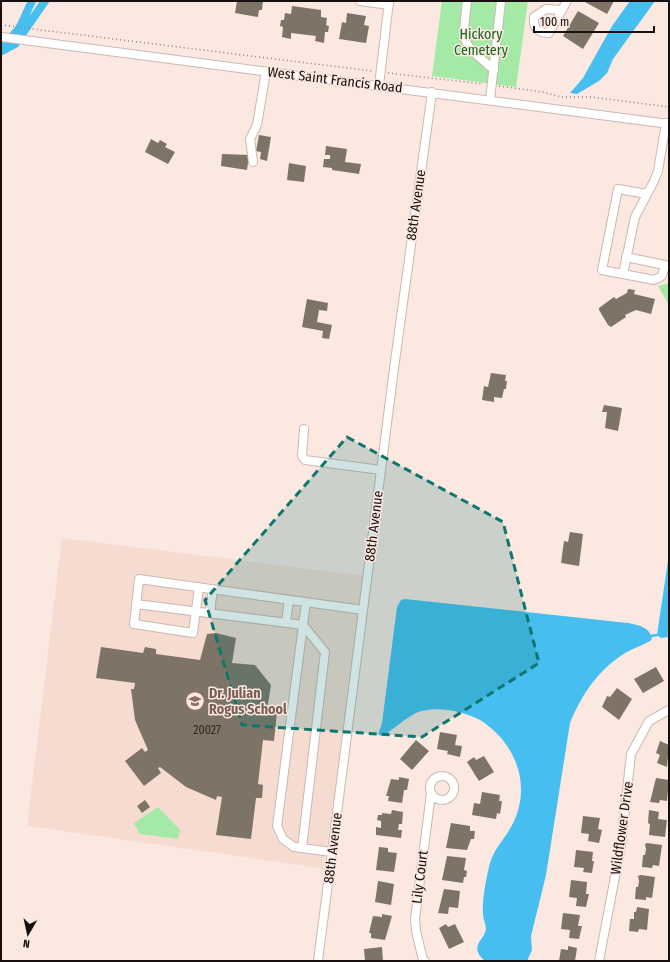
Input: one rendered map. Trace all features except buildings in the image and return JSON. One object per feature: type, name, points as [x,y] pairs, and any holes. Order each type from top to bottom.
[{"type":"street","points":[[360,1],[389,3],[379,85]]},
{"type":"street","points":[[466,1],[463,35],[464,41],[470,49],[494,70]]},
{"type":"street","points":[[490,100],[501,1]]},
{"type":"street","points":[[562,10],[567,1]]},
{"type":"street","name":"West Saint Francis Road","points":[[1,37],[379,85],[668,124]]},
{"type":"street","points":[[253,162],[250,139],[257,125],[266,71]]},
{"type":"street","name":"88th Avenue","points":[[318,961],[381,470],[432,92]]},
{"type":"street","points":[[623,274],[634,217],[658,170],[668,124]]},
{"type":"street","points":[[626,257],[665,265],[662,276],[654,280],[602,270],[618,189],[647,194]]},
{"type":"street","points":[[304,429],[302,456],[305,460],[381,470]]},
{"type":"street","points":[[199,587],[193,633],[134,624],[139,579],[199,587],[306,603],[363,610]]},
{"type":"street","points":[[210,612],[212,589]]},
{"type":"street","points":[[286,622],[289,600]]},
{"type":"street","points":[[306,603],[277,826],[283,839],[294,847],[332,852]]},
{"type":"street","points":[[136,604],[196,610],[303,625],[325,652],[302,848]]},
{"type":"street","name":"Wildflower Drive","points":[[599,961],[621,845],[632,754],[649,721],[669,710]]},
{"type":"street","name":"Lily Court","points":[[424,960],[415,919],[431,793]]},
{"type":"path","points":[[1,25],[492,85],[543,92],[561,97],[592,97],[669,107]]},
{"type":"highlighted area","points":[[347,437],[503,522],[539,663],[422,737],[242,725],[205,600]]},
{"type":"shaded area","name":"Dr. Julian Rogus School","points":[[62,538],[365,576],[323,872],[320,868],[27,826]]},
{"type":"green space","name":"Hickory Cemetery","points":[[442,1],[528,1],[516,87],[432,76]]},
{"type":"green space","points":[[669,283],[669,305],[658,286]]},
{"type":"green space","points":[[158,807],[180,830],[178,839],[140,834],[134,823]]},
{"type":"water","points":[[40,1],[50,1],[18,47],[1,56],[1,44],[24,24]]},
{"type":"water","points":[[630,1],[655,1],[613,59],[607,73],[599,81],[577,94],[570,93],[583,78],[612,26]]},
{"type":"water","points":[[669,554],[669,637],[661,638],[657,635]]},
{"type":"water","points":[[405,599],[628,623],[641,626],[650,633],[652,639],[650,641],[625,653],[599,675],[580,702],[570,723],[546,875],[531,936],[532,950],[527,961],[485,961],[480,956],[477,947],[486,929],[483,916],[483,902],[490,863],[511,827],[518,812],[521,797],[521,782],[518,768],[504,741],[480,720],[465,714],[440,709],[431,709],[416,713],[383,736],[378,735],[382,723],[397,607],[401,600]]},
{"type":"waterway","points":[[1,45],[14,35],[21,26],[32,1]]},
{"type":"waterway","points":[[651,636],[657,635]]},
{"type":"place","name":"Dr. Julian Rogus School","points":[[195,701]]}]
